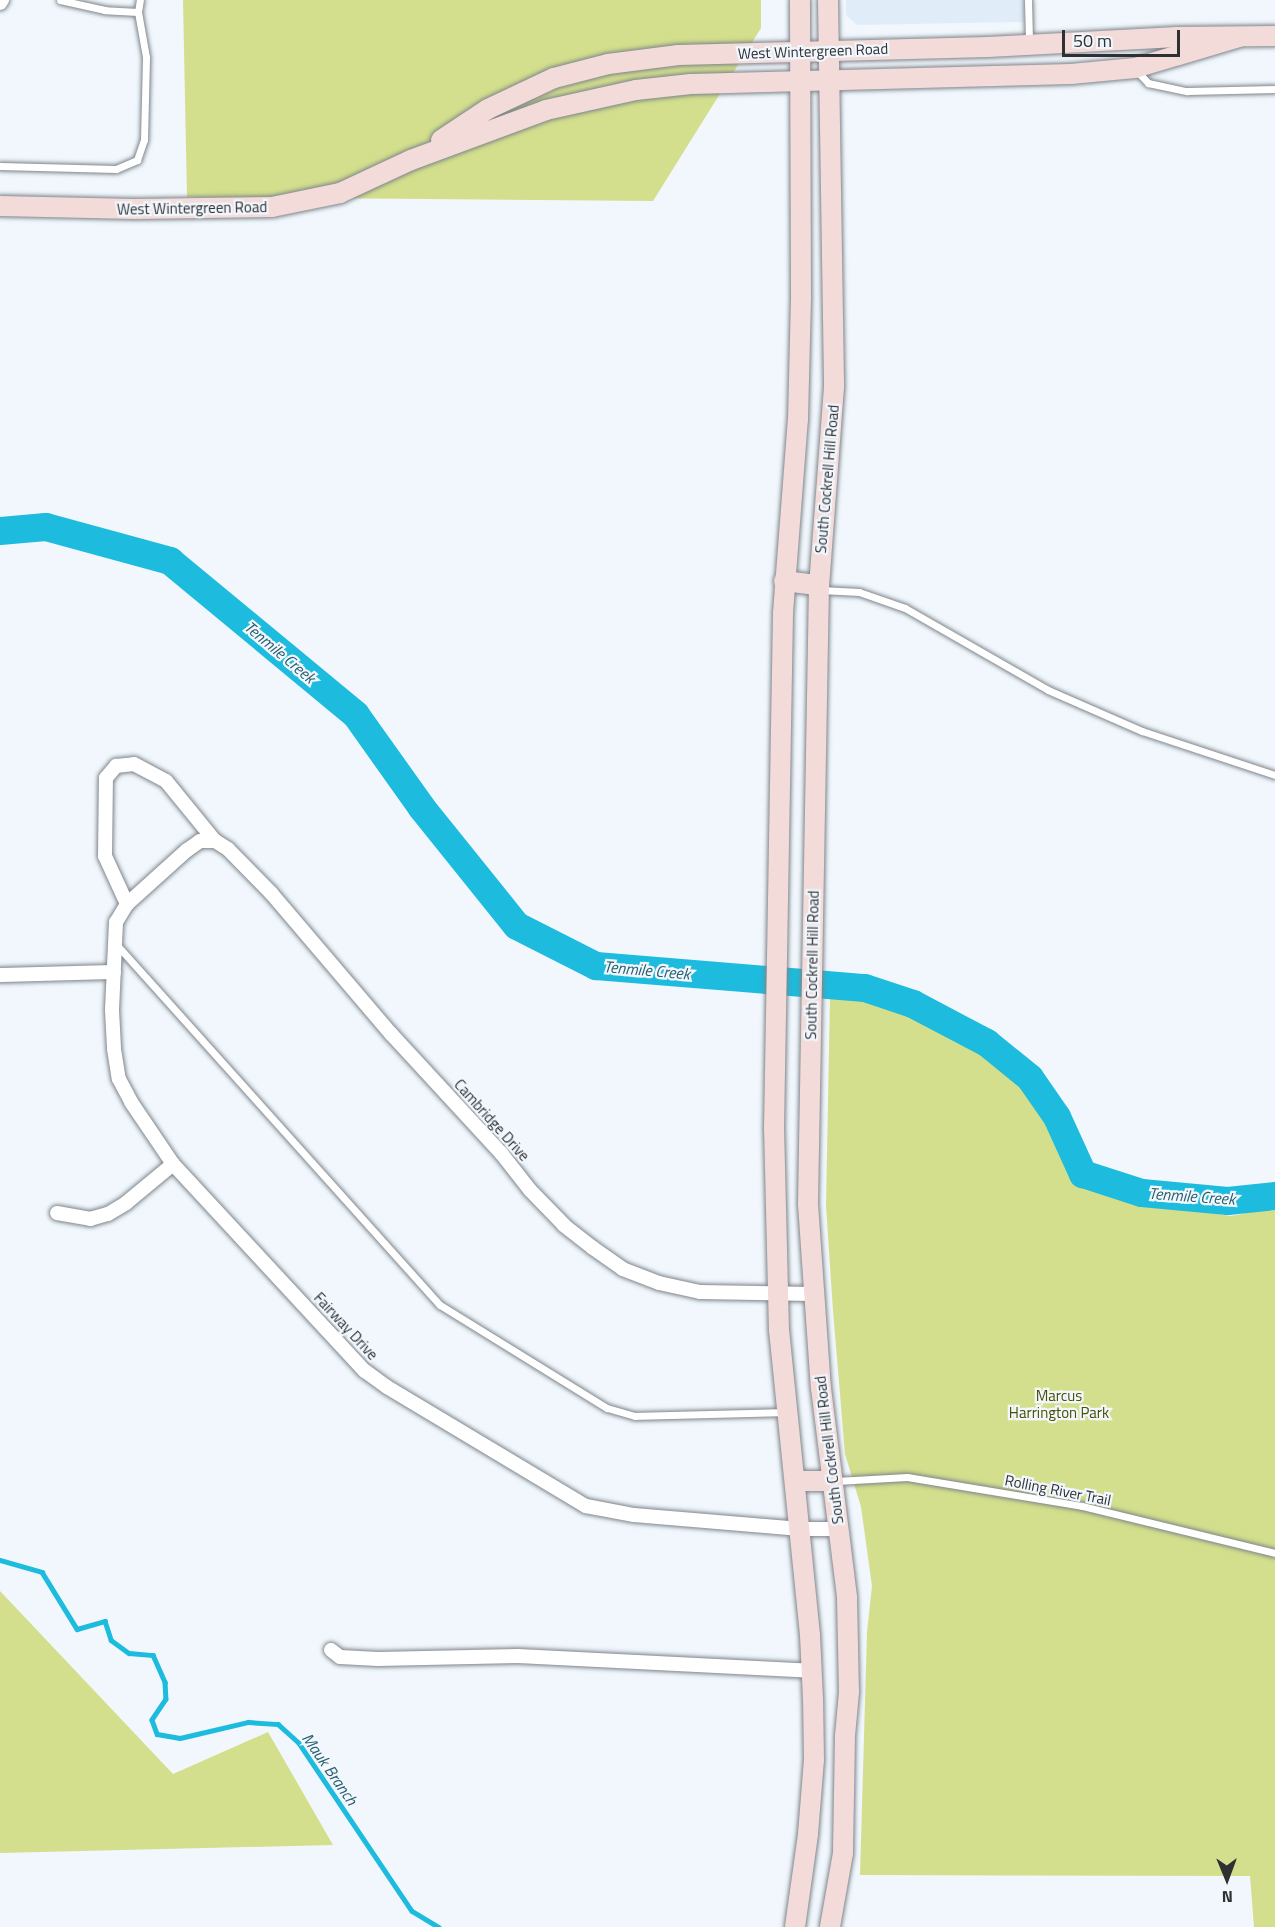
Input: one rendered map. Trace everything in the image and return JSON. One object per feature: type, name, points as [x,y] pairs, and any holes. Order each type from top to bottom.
[{"type":"main road","points":[[795,1927],[808,1834],[814,1760],[811,1671],[778,1294],[774,1054],[784,581],[799,387],[800,0]]},
{"type":"main road","name":"South Cockrell Hill Road","points":[[828,0],[834,397],[819,587],[808,1204],[813,1294],[847,1598],[849,1692],[845,1736],[843,1853],[830,1927]]},
{"type":"main road","name":"West Wintergreen Road","points":[[411,160],[488,109],[554,78],[608,64],[678,55],[1029,45],[1177,37],[1275,36]]},
{"type":"main road","name":"West Wintergreen Road","points":[[0,206],[135,209],[272,207],[340,193],[411,160],[546,110],[636,90],[691,84],[1071,74],[1135,68],[1239,37]]},
{"type":"main road","points":[[784,581],[819,587]]},
{"type":"main road","points":[[795,1481],[833,1481]]},
{"type":"street","name":"Cambridge Drive","points":[[127,904],[105,856],[106,778],[116,766],[134,764],[166,781],[215,841],[228,849],[272,894],[391,1034],[501,1153],[530,1190],[564,1224],[593,1248],[623,1269],[659,1283],[700,1292],[813,1294]]},
{"type":"street","points":[[0,975],[114,972],[113,941],[116,922],[127,904],[187,850],[200,841],[215,841]]},
{"type":"street","name":"Fairway Drive","points":[[114,972],[112,1010],[119,1079],[130,1102],[173,1164],[365,1371],[387,1387],[586,1506],[609,1512],[800,1529],[838,1529]]},
{"type":"street","points":[[57,1214],[90,1219],[108,1214],[126,1203],[173,1164]]},
{"type":"street","points":[[332,1650],[340,1657],[378,1659],[518,1656],[811,1671]]},
{"type":"lane","points":[[60,0],[105,10],[138,12]]},
{"type":"lane","points":[[0,166],[116,169],[137,160],[144,140],[146,57],[138,12],[140,0]]},
{"type":"lane","points":[[1028,0],[1029,45]]},
{"type":"lane","points":[[1135,68],[1148,83],[1187,91],[1275,89]]},
{"type":"lane","points":[[819,587],[859,592],[905,608],[1048,690],[1142,731],[1275,775]]},
{"type":"lane","points":[[113,941],[440,1305],[607,1408],[635,1416],[788,1412]]},
{"type":"lane","name":"Rolling River Trail","points":[[833,1481],[907,1478],[1071,1504],[1275,1553]]},
{"type":"shaded area","points":[[846,0],[1024,0],[1024,22],[857,25],[846,15]]},
{"type":"green space","points":[[183,0],[761,0],[761,28],[653,201],[187,197]]},
{"type":"green space","name":"Marcus Harrington Park","points":[[830,996],[868,999],[982,1048],[1023,1080],[1047,1119],[1077,1179],[1139,1202],[1231,1216],[1275,1208],[1275,1927],[1254,1927],[1250,1876],[860,1875],[867,1632],[872,1586],[861,1507],[845,1454],[833,1311],[826,1206]]},
{"type":"green space","points":[[0,1591],[173,1774],[268,1732],[333,1845],[0,1853]]},
{"type":"waterway","name":"Tenmile Creek","points":[[0,531],[46,527],[170,561],[356,715],[422,808],[517,926],[596,966],[865,988],[913,1004],[987,1043],[1030,1078],[1057,1117],[1083,1174],[1142,1193],[1228,1201],[1275,1196]]},
{"type":"waterway","name":"Mauk Branch","points":[[0,1560],[42,1572],[77,1629],[105,1621],[111,1640],[129,1653],[153,1655],[165,1682],[166,1699],[152,1720],[157,1734],[180,1738],[248,1722],[278,1724],[299,1743],[412,1911],[439,1927]]}]
